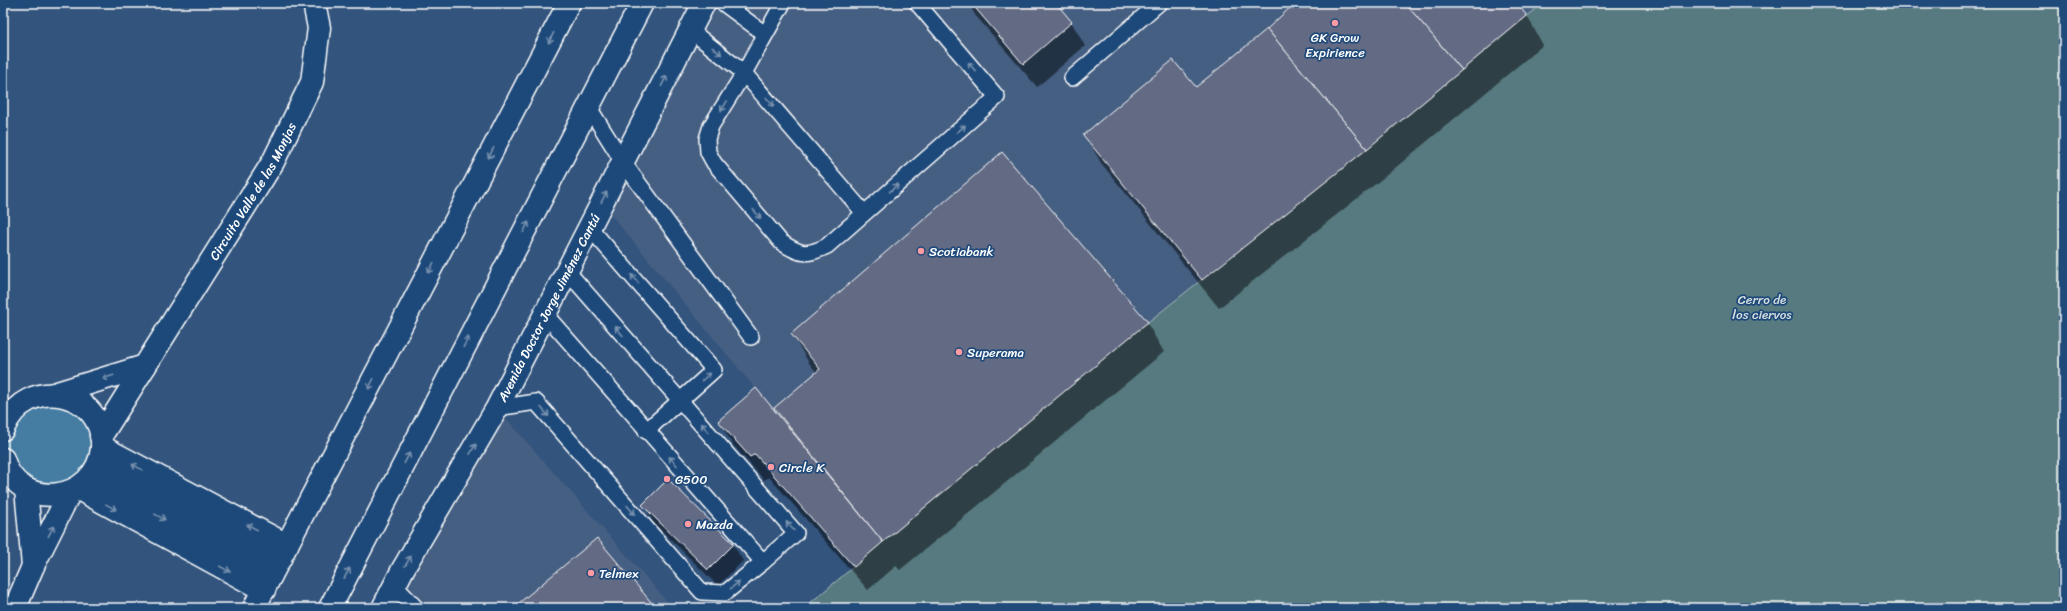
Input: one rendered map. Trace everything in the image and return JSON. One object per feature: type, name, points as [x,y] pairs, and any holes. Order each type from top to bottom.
[{"type":"street","name":"Circuito Valle de las Monjas","points":[[16,608],[33,566],[90,467],[145,366],[273,162],[312,82],[319,28],[314,3]]},
{"type":"street","points":[[271,575],[569,3]]},
{"type":"street","points":[[330,608],[642,3]]},
{"type":"street","name":"Avenida Doctor Jorge Jiménez Cantú","points":[[383,608],[497,408],[544,313],[704,3]]},
{"type":"street","points":[[3,428],[13,410],[12,405],[32,397],[54,394],[145,366]]},
{"type":"street","points":[[54,394],[76,400],[92,415],[90,467]]},
{"type":"street","points":[[3,459],[10,474],[26,488],[49,495],[90,467]]},
{"type":"street","points":[[90,467],[271,575]]},
{"type":"street","points":[[90,467],[271,575]]},
{"type":"street","points":[[26,488],[33,566]]},
{"type":"lane","points":[[723,3],[765,34]]},
{"type":"lane","points":[[783,3],[744,73],[711,126],[707,139],[708,152],[714,163],[782,242],[795,252],[812,253],[827,246],[997,97],[917,3]]},
{"type":"lane","points":[[1072,78],[1159,3]]},
{"type":"lane","points":[[690,30],[744,73],[864,213]]},
{"type":"lane","points":[[588,106],[623,162],[751,337]]},
{"type":"lane","points":[[589,227],[714,370],[646,431]]},
{"type":"lane","points":[[497,408],[536,402],[702,592],[725,593],[796,533],[566,271]]},
{"type":"lane","points":[[544,313],[646,431],[763,562]]},
{"type":"lane","points":[[395,586],[416,608]]},
{"type":"shaded area","name":"Superama","points":[[704,3],[1543,3],[1367,149],[1148,322],[883,542],[602,204]]},
{"type":"shaded area","points":[[22,403],[85,407],[99,462],[49,495],[3,459],[3,429]]},
{"type":"shaded area","points":[[497,408],[673,608],[383,608]]},
{"type":"green space","name":"Cerro de los ciervos","points":[[1543,3],[2064,3],[2064,608],[804,608],[1148,322],[1367,149]]},
{"type":"building","points":[[971,3],[1056,3],[1072,22],[1023,64]]},
{"type":"building","points":[[1295,3],[1405,3],[1462,70],[1367,149],[1267,29]]},
{"type":"building","points":[[1405,3],[1517,3],[1527,16],[1462,70]]},
{"type":"building","points":[[1267,29],[1367,149],[1202,280],[1083,135],[1173,60],[1196,87]]},
{"type":"building","name":"Superama","points":[[1002,152],[1148,322],[883,542],[774,408],[820,369],[791,334]]},
{"type":"building","points":[[756,388],[883,542],[854,567],[755,454],[750,457],[718,421]]},
{"type":"building","name":"Mazda","points":[[668,479],[734,544],[708,570],[642,505]]},
{"type":"building","name":"Telmex","points":[[597,538],[656,608],[513,608]]},
{"type":"place","name":"GK Grow Expirience","points":[[1335,23]]},
{"type":"place","name":"Scotiabank","points":[[921,251]]},
{"type":"place","name":"Superama","points":[[959,352]]},
{"type":"place","name":"Circle K","points":[[771,467]]},
{"type":"place","name":"G500","points":[[667,479]]},
{"type":"place","name":"Mazda","points":[[688,524]]},
{"type":"place","name":"Telmex","points":[[591,573]]}]
